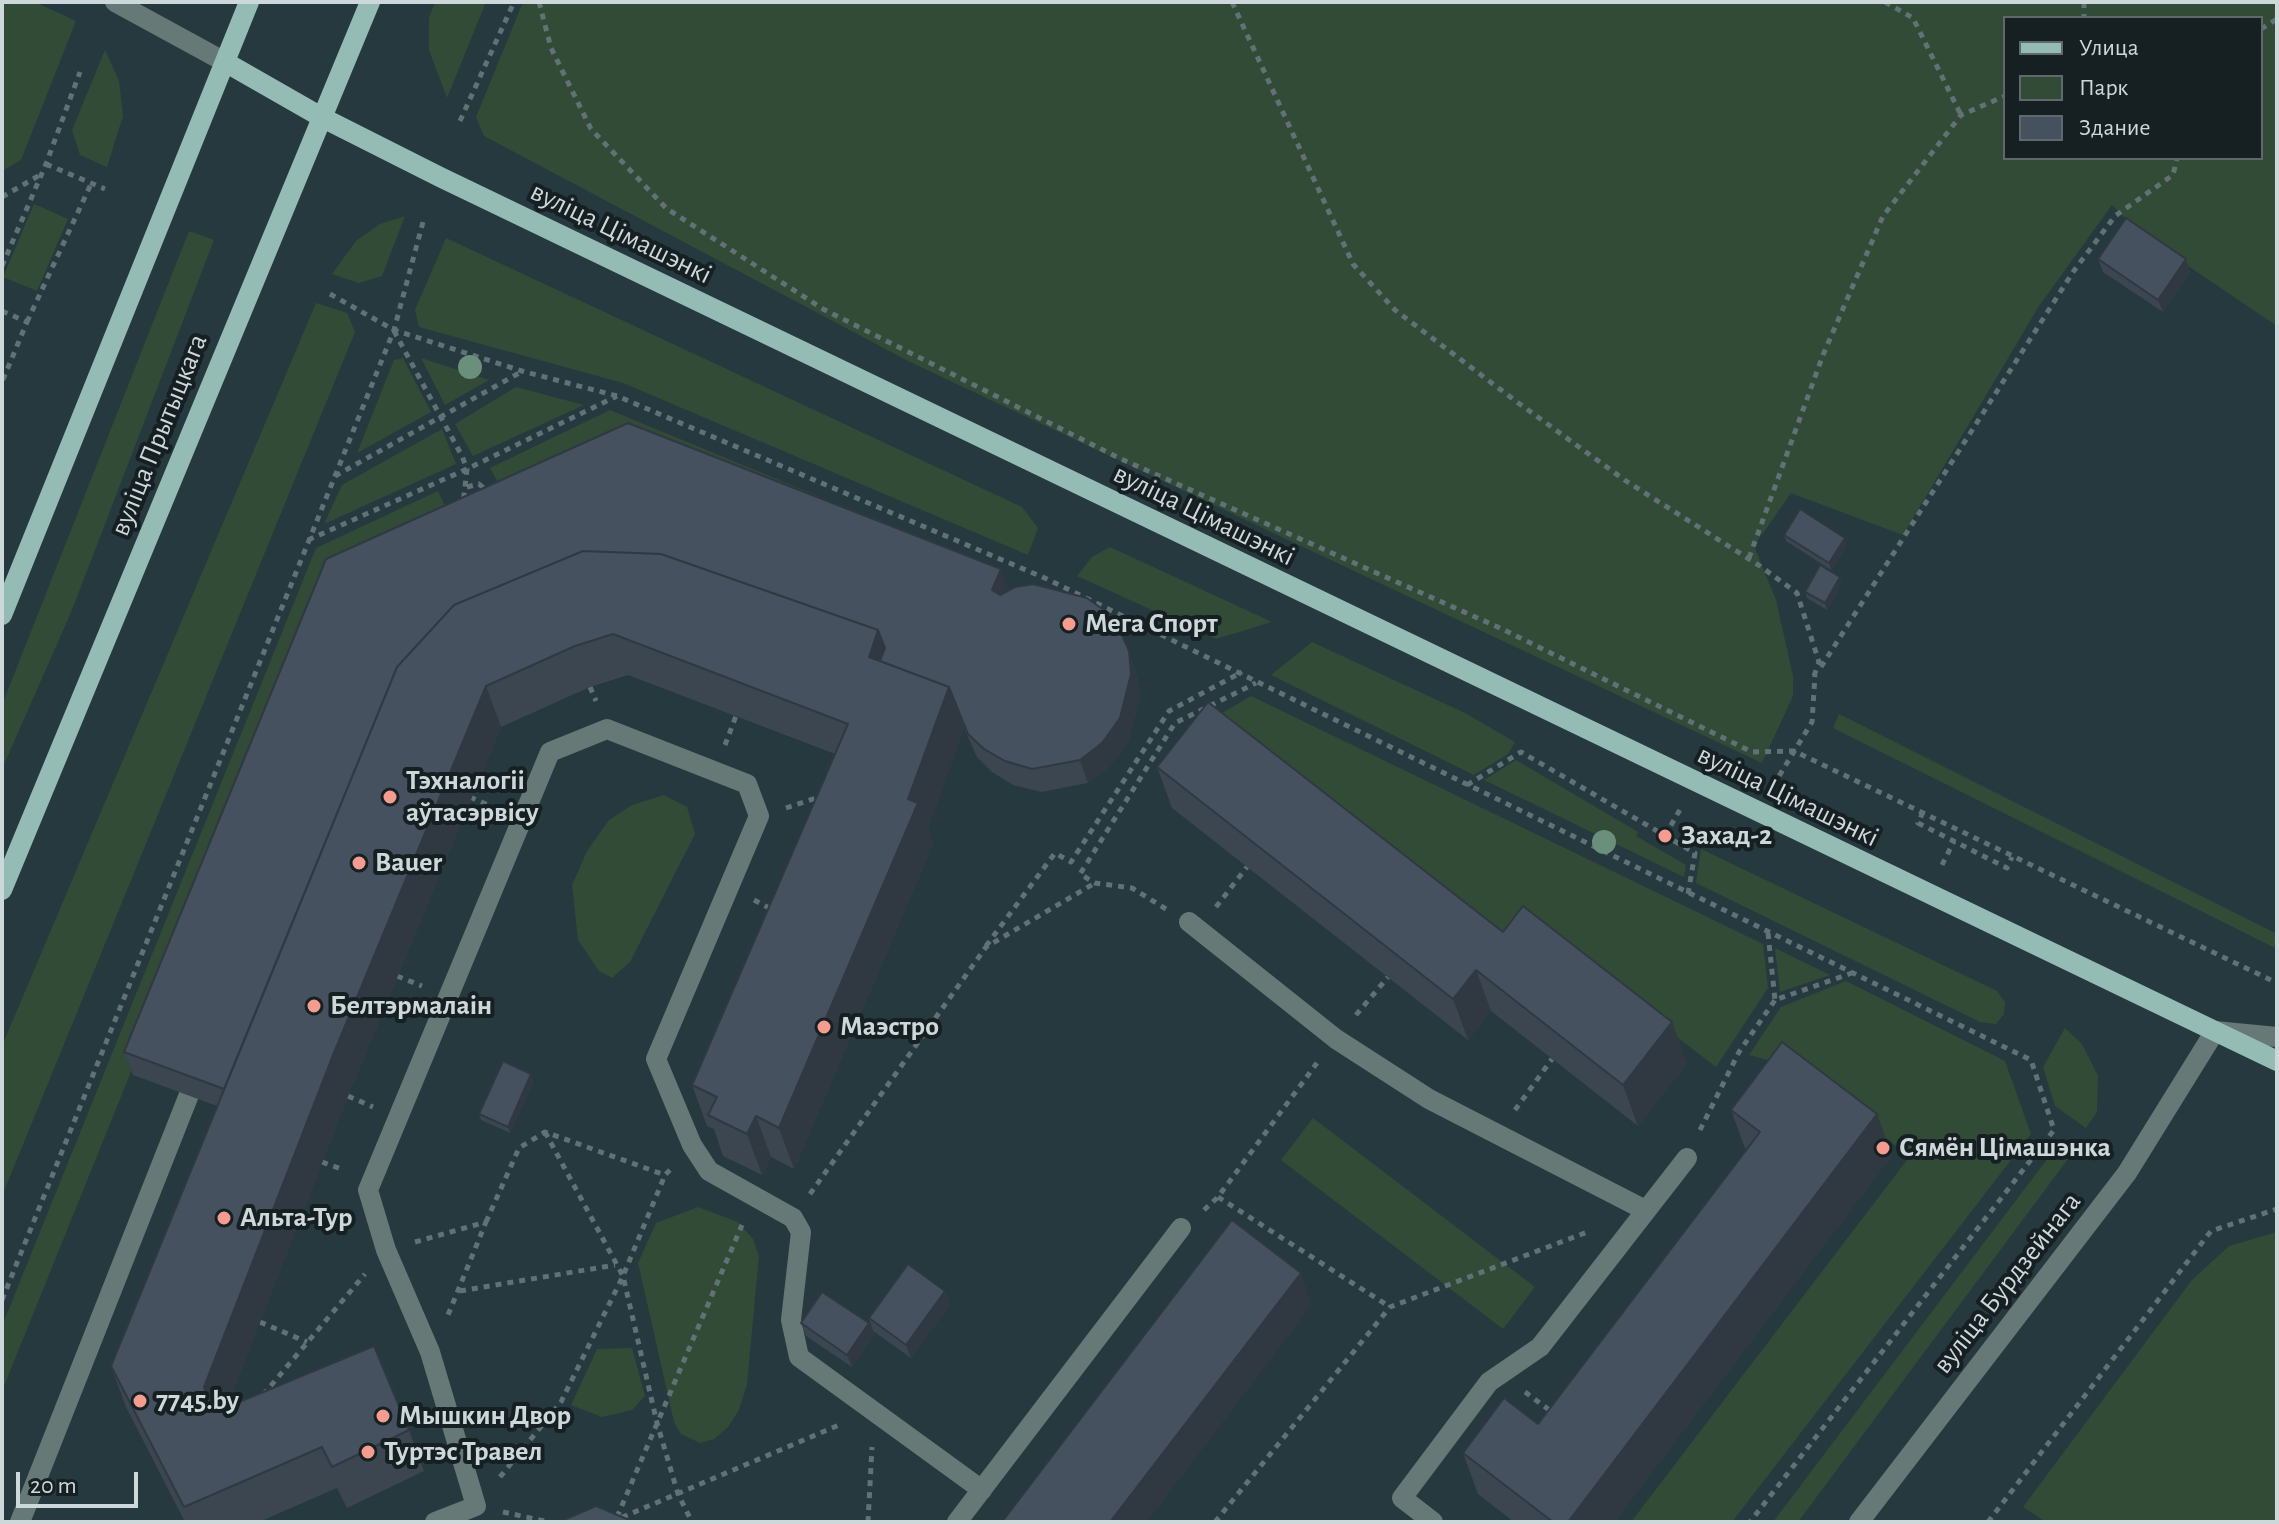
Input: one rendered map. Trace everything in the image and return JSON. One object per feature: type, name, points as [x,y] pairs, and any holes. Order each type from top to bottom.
[{"type":"main road","points":[[2,615],[249,2]]},
{"type":"main road","name":"вуліца Прытыцкага","points":[[2,890],[370,2]]},
{"type":"main road","name":"вуліца Цімашэнкі","points":[[225,62],[323,118],[2277,1061]]},
{"type":"street","name":"вуліца Цімашэнкі","points":[[115,2],[225,62]]},
{"type":"street","points":[[435,1522],[476,1506],[430,1352],[386,1250],[368,1190],[550,752],[607,729],[747,784],[759,816],[656,1059],[692,1145],[709,1171],[793,1218],[801,1232],[791,1320],[799,1357],[982,1490]]},
{"type":"street","points":[[1194,926],[1336,1039],[1429,1099],[1645,1210]]},
{"type":"street","points":[[2215,1031],[2277,1037]]},
{"type":"street","name":"вуліца Бурдзейнага","points":[[1859,1522],[2127,1173],[2215,1031]]},
{"type":"street","points":[[20,1522],[205,1054]]},
{"type":"street","points":[[1433,1522],[1402,1498],[1489,1382],[1540,1347],[1687,1158]]},
{"type":"street","points":[[957,1522],[1181,1228]]},
{"type":"path","points":[[460,121],[514,2]]},
{"type":"path","points":[[539,2],[551,48],[591,129],[666,208],[823,309],[1119,458],[1500,628],[1752,752],[1794,751],[2277,983]]},
{"type":"path","points":[[1232,2],[1353,264],[1395,310],[1626,481],[1749,558],[1797,593],[1819,662],[1814,676],[1812,722],[1757,812]]},
{"type":"path","points":[[1885,2],[1913,18],[1961,115]]},
{"type":"path","points":[[2,266],[46,164],[80,72]]},
{"type":"path","points":[[1749,558],[1823,355],[1883,216],[1961,115],[2003,97]]},
{"type":"path","points":[[1814,676],[2073,272],[2115,216],[2173,175],[2177,160]]},
{"type":"path","points":[[46,164],[105,189]]},
{"type":"path","points":[[2,197],[41,174]]},
{"type":"path","points":[[2,382],[91,184]]},
{"type":"path","points":[[2,1300],[394,330],[423,222]]},
{"type":"path","points":[[330,294],[394,330],[522,371],[617,396],[1047,579],[2031,1060],[2054,1130],[1750,1522]]},
{"type":"path","points":[[2,311],[27,322]]},
{"type":"path","points":[[394,330],[443,417],[467,469],[467,487],[461,497],[470,511]]},
{"type":"path","points":[[335,476],[522,371]]},
{"type":"path","points":[[307,540],[467,469],[617,396]]},
{"type":"path","points":[[467,487],[479,484],[485,488],[490,499]]},
{"type":"path","points":[[793,1218],[1055,853],[1071,862],[1169,711],[1242,672]]},
{"type":"path","points":[[1247,867],[1194,926],[1132,888],[1095,883],[1080,874],[1175,723],[1256,683]]},
{"type":"path","points":[[1466,785],[1521,752],[1695,853],[1688,894]]},
{"type":"path","points":[[759,816],[827,795]]},
{"type":"path","points":[[1923,812],[1918,823],[2007,868],[2012,857]]},
{"type":"path","points":[[986,947],[1095,883]]},
{"type":"path","points":[[727,888],[782,914]]},
{"type":"path","points":[[1768,933],[1775,1000]]},
{"type":"path","points":[[1687,1158],[1739,1052],[1775,1000],[1852,973]]},
{"type":"path","points":[[1388,977],[1336,1039],[1218,1197],[1390,1307]]},
{"type":"path","points":[[1497,1134],[1552,1059]]},
{"type":"path","points":[[545,1132],[665,1175]]},
{"type":"path","points":[[430,1352],[460,1291],[519,1148],[545,1132]]},
{"type":"path","points":[[545,1132],[623,1276],[657,1423],[678,1494],[692,1522]]},
{"type":"path","points":[[549,1522],[476,1506],[556,1410],[623,1276],[665,1175],[692,1145]]},
{"type":"path","points":[[614,1520],[754,1198]]},
{"type":"path","points":[[1988,1522],[2211,1231],[2277,1209]]},
{"type":"path","points":[[1215,1522],[1390,1307],[1645,1210]]},
{"type":"path","points":[[259,1400],[386,1250],[486,1222]]},
{"type":"path","points":[[460,1291],[615,1265]]},
{"type":"path","points":[[260,1322],[307,1342]]},
{"type":"path","points":[[1500,1374],[1556,1415]]},
{"type":"path","points":[[268,1390],[277,1402]]},
{"type":"path","points":[[614,1520],[874,1411],[868,1522]]},
{"type":"green space","points":[[2,2],[35,2],[76,21],[21,160],[2,171]]},
{"type":"green space","points":[[435,2],[486,2],[447,98],[429,50],[429,18]]},
{"type":"green space","points":[[523,2],[2277,2],[2277,326],[2142,235],[2112,205],[2039,306],[1903,535],[1791,493],[1754,546],[1776,600],[1793,676],[1793,696],[1762,763],[910,362],[484,136],[476,117]]},
{"type":"green space","points":[[105,50],[119,81],[123,116],[107,167],[80,155],[72,130]]},
{"type":"green space","points":[[34,204],[68,219],[37,291],[3,277]]},
{"type":"green space","points":[[405,216],[382,276],[359,283],[332,274],[356,241],[380,224]]},
{"type":"green space","points":[[189,231],[214,240],[72,610],[2,769],[2,705]]},
{"type":"green space","points":[[446,238],[1022,507],[1038,528],[1028,555],[623,383],[419,327],[415,310]]},
{"type":"green space","points":[[316,303],[347,313],[355,332],[2,1196],[2,1046]]},
{"type":"green space","points":[[403,358],[431,412],[357,453],[394,360]]},
{"type":"green space","points":[[421,358],[489,380],[445,405]]},
{"type":"green space","points":[[516,387],[584,405],[473,456],[455,424]]},
{"type":"green space","points":[[610,410],[849,509],[845,516],[507,499],[490,468]]},
{"type":"green space","points":[[442,429],[456,464],[324,524],[342,485]]},
{"type":"green space","points":[[438,491],[452,521],[331,577],[2,1391],[2,1326],[316,548]]},
{"type":"green space","points":[[1110,547],[1272,622],[1216,639],[1077,576],[1092,557]]},
{"type":"green space","points":[[1312,642],[1465,713],[1515,742],[1508,754],[1474,775],[1271,675]]},
{"type":"green space","points":[[1251,696],[1763,944],[1768,988],[1716,1067],[1535,928],[1514,955],[1212,719]]},
{"type":"green space","points":[[1839,714],[2277,934],[2277,949],[1833,728]]},
{"type":"green space","points":[[1516,760],[1638,832],[1636,836],[1686,865],[1684,877],[1484,780]]},
{"type":"green space","points":[[664,795],[687,807],[695,834],[630,962],[612,978],[599,971],[578,940],[572,885],[587,851],[609,820],[632,805]]},
{"type":"green space","points":[[1701,849],[1997,991],[2005,1002],[2004,1014],[1996,1024],[1980,1022],[1696,883]]},
{"type":"green space","points":[[1775,948],[1830,975],[1780,992]]},
{"type":"green space","points":[[1846,981],[2005,1061],[2031,1134],[1732,1522],[1631,1522],[1910,1156],[1790,1066],[1749,1055],[1781,1007]]},
{"type":"green space","points":[[2065,1028],[2082,1044],[2098,1076],[2097,1112],[2086,1128],[2055,1106],[2043,1067]]},
{"type":"green space","points":[[1313,1118],[1535,1287],[1503,1329],[1281,1160]]},
{"type":"green space","points":[[2054,1150],[2068,1159],[1798,1522],[1773,1522]]},
{"type":"green space","points":[[698,1207],[738,1222],[753,1239],[759,1256],[747,1384],[739,1410],[728,1427],[714,1439],[700,1443],[681,1434],[674,1422],[638,1263],[656,1223]]},
{"type":"green space","points":[[2277,1232],[2277,1522],[2046,1522],[2023,1507],[2192,1280],[2229,1246]]},
{"type":"green space","points":[[632,1348],[645,1396],[632,1410],[602,1417],[571,1405],[597,1349]]},
{"type":"building","points":[[2126,218],[2186,259],[2158,300],[2098,259]]},
{"type":"building","points":[[628,423],[1001,569],[992,590],[1000,595],[1015,587],[1033,584],[1087,598],[1108,613],[1129,651],[1131,674],[1120,718],[1102,743],[1080,760],[1032,769],[1005,761],[984,749],[968,734],[949,687],[880,661],[885,648],[878,630],[661,554],[583,551],[454,605],[397,667],[224,1089],[124,1052],[326,559]]},
{"type":"building","points":[[1800,509],[1845,538],[1829,563],[1784,535]]},
{"type":"building","points":[[583,551],[661,554],[878,630],[869,657],[949,687],[908,799],[918,803],[779,1128],[756,1116],[747,1134],[708,1115],[717,1097],[692,1085],[848,724],[613,634],[575,646],[486,686],[333,1055],[204,1387],[215,1412],[374,1346],[409,1430],[332,1467],[322,1447],[184,1507],[111,1366],[397,667],[454,605]]},
{"type":"building","points":[[1820,565],[1840,577],[1825,603],[1805,592]]},
{"type":"building","points":[[1208,702],[1503,932],[1523,906],[1672,1022],[1623,1085],[1476,970],[1453,999],[1157,767]]},
{"type":"building","points":[[1782,1042],[1877,1114],[1568,1522],[1553,1522],[1463,1453],[1504,1398],[1538,1424],[1760,1132],[1731,1110]]},
{"type":"building","points":[[503,1061],[531,1074],[508,1127],[479,1114]]},
{"type":"building","points":[[1232,1220],[1301,1273],[1110,1522],[1002,1522]]},
{"type":"building","points":[[908,1264],[945,1291],[906,1345],[869,1318]]},
{"type":"building","points":[[822,1292],[869,1323],[847,1355],[801,1323]]},
{"type":"building","points":[[596,1506],[634,1522],[559,1522]]},
{"type":"place","name":"Мега Спорт","points":[[1069,624]]},
{"type":"place","name":"Тэхналогіі аўтасэрвісу","points":[[390,797]]},
{"type":"place","name":"Захад-2","points":[[1665,836]]},
{"type":"place","name":"Bauer","points":[[359,863]]},
{"type":"place","name":"Белтэрмалаін","points":[[314,1006]]},
{"type":"place","name":"Маэстро","points":[[824,1027]]},
{"type":"place","name":"Сямён Цімашэнка","points":[[1883,1148]]},
{"type":"place","name":"Альта-Тур","points":[[224,1218]]},
{"type":"place","name":"7745.by","points":[[140,1401]]},
{"type":"place","name":"Мышкин Двор","points":[[383,1416]]},
{"type":"place","name":"Туртэс Травел","points":[[368,1452]]}]
